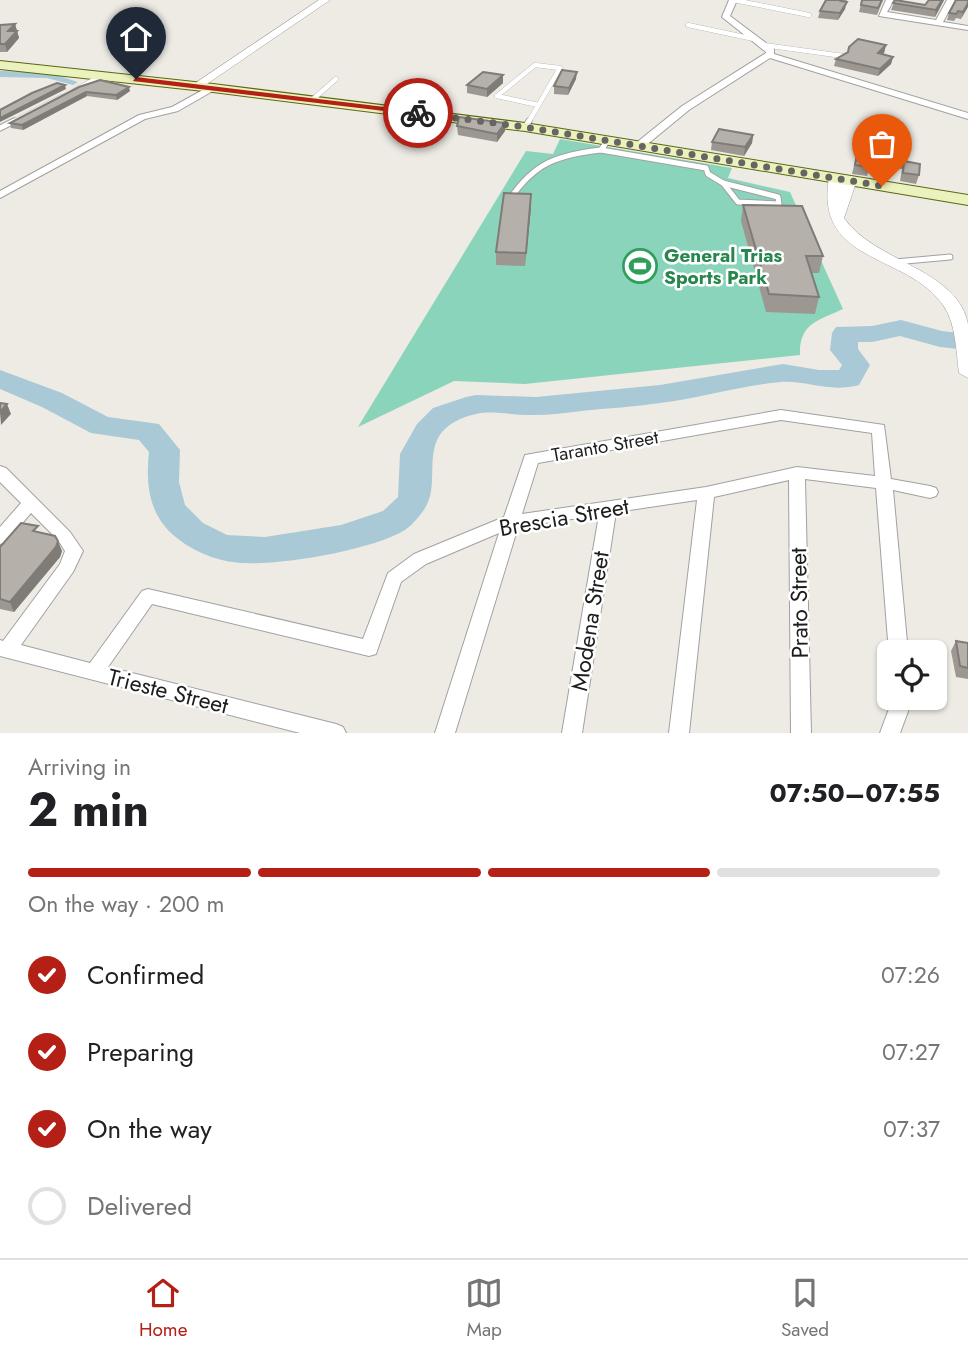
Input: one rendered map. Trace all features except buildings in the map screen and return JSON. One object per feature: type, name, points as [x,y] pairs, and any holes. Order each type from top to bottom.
[{"type":"main road","points":[[0,65],[192,85],[525,127],[604,145],[640,145],[709,163],[843,179],[968,200]]},
{"type":"street","points":[[192,85],[314,0]]},
{"type":"street","points":[[192,85],[325,0]]},
{"type":"street","points":[[733,0],[726,17],[766,50],[968,116]]},
{"type":"street","points":[[890,0],[882,14],[968,28]]},
{"type":"street","points":[[937,24],[951,0]]},
{"type":"street","points":[[640,145],[658,128],[766,50]]},
{"type":"street","points":[[0,195],[142,117],[175,109],[213,88]]},
{"type":"street","points":[[843,179],[838,217],[844,228],[865,248],[922,277],[950,301],[959,328],[968,373]]},
{"type":"street","name":"Taranto Street","points":[[445,733],[531,459],[781,415],[879,429],[884,483]]},
{"type":"street","points":[[0,472],[74,551],[67,567],[3,649]]},
{"type":"street","name":"Brescia Street","points":[[94,672],[148,596],[369,648],[394,578],[420,559],[509,523],[706,493],[797,473],[884,483],[930,492]]},
{"type":"street","name":"Prato Street","points":[[797,473],[801,733]]},
{"type":"street","points":[[884,483],[898,640]]},
{"type":"street","points":[[679,733],[706,493]]},
{"type":"street","points":[[0,538],[31,503]]},
{"type":"street","name":"Modena Street","points":[[572,733],[608,508]]},
{"type":"street","name":"Trieste Street","points":[[3,649],[336,733]]},
{"type":"street","points":[[890,733],[899,710]]},
{"type":"lane","points":[[733,0],[809,15]]},
{"type":"lane","points":[[688,25],[755,39]]},
{"type":"lane","points":[[766,50],[843,56]]},
{"type":"lane","points":[[525,127],[560,68],[536,65],[497,96],[538,105]]},
{"type":"lane","points":[[0,128],[102,76]]},
{"type":"lane","points":[[312,100],[336,79]]},
{"type":"lane","points":[[510,199],[528,173],[551,159],[604,145],[709,163],[708,174],[723,183],[778,197],[779,204],[738,202],[723,183]]},
{"type":"lane","points":[[891,262],[950,257]]},
{"type":"green space","name":"General Trias Sports Park","points":[[560,139],[732,168],[728,178],[790,192],[843,309],[812,324],[803,336],[800,355],[525,384],[454,381],[358,427],[526,151],[553,154]]},
{"type":"waterway","points":[[0,74],[47,75],[73,82]]},
{"type":"waterway","points":[[0,379],[52,400],[102,426],[148,431],[165,450],[164,490],[169,506],[178,520],[191,531],[215,544],[232,549],[265,550],[341,538],[395,520],[414,500],[416,454],[428,431],[443,415],[476,404],[536,406],[660,394],[783,373],[819,379],[849,379],[856,365],[844,350],[845,333],[872,334],[901,328],[940,339],[968,342]]},
{"type":"way so far","points":[[418,113],[608,140],[882,186]]},
{"type":"place","name":"General Trias Sports Park","points":[[640,266]]},
{"type":"route","points":[[136,79],[418,113]]}]
